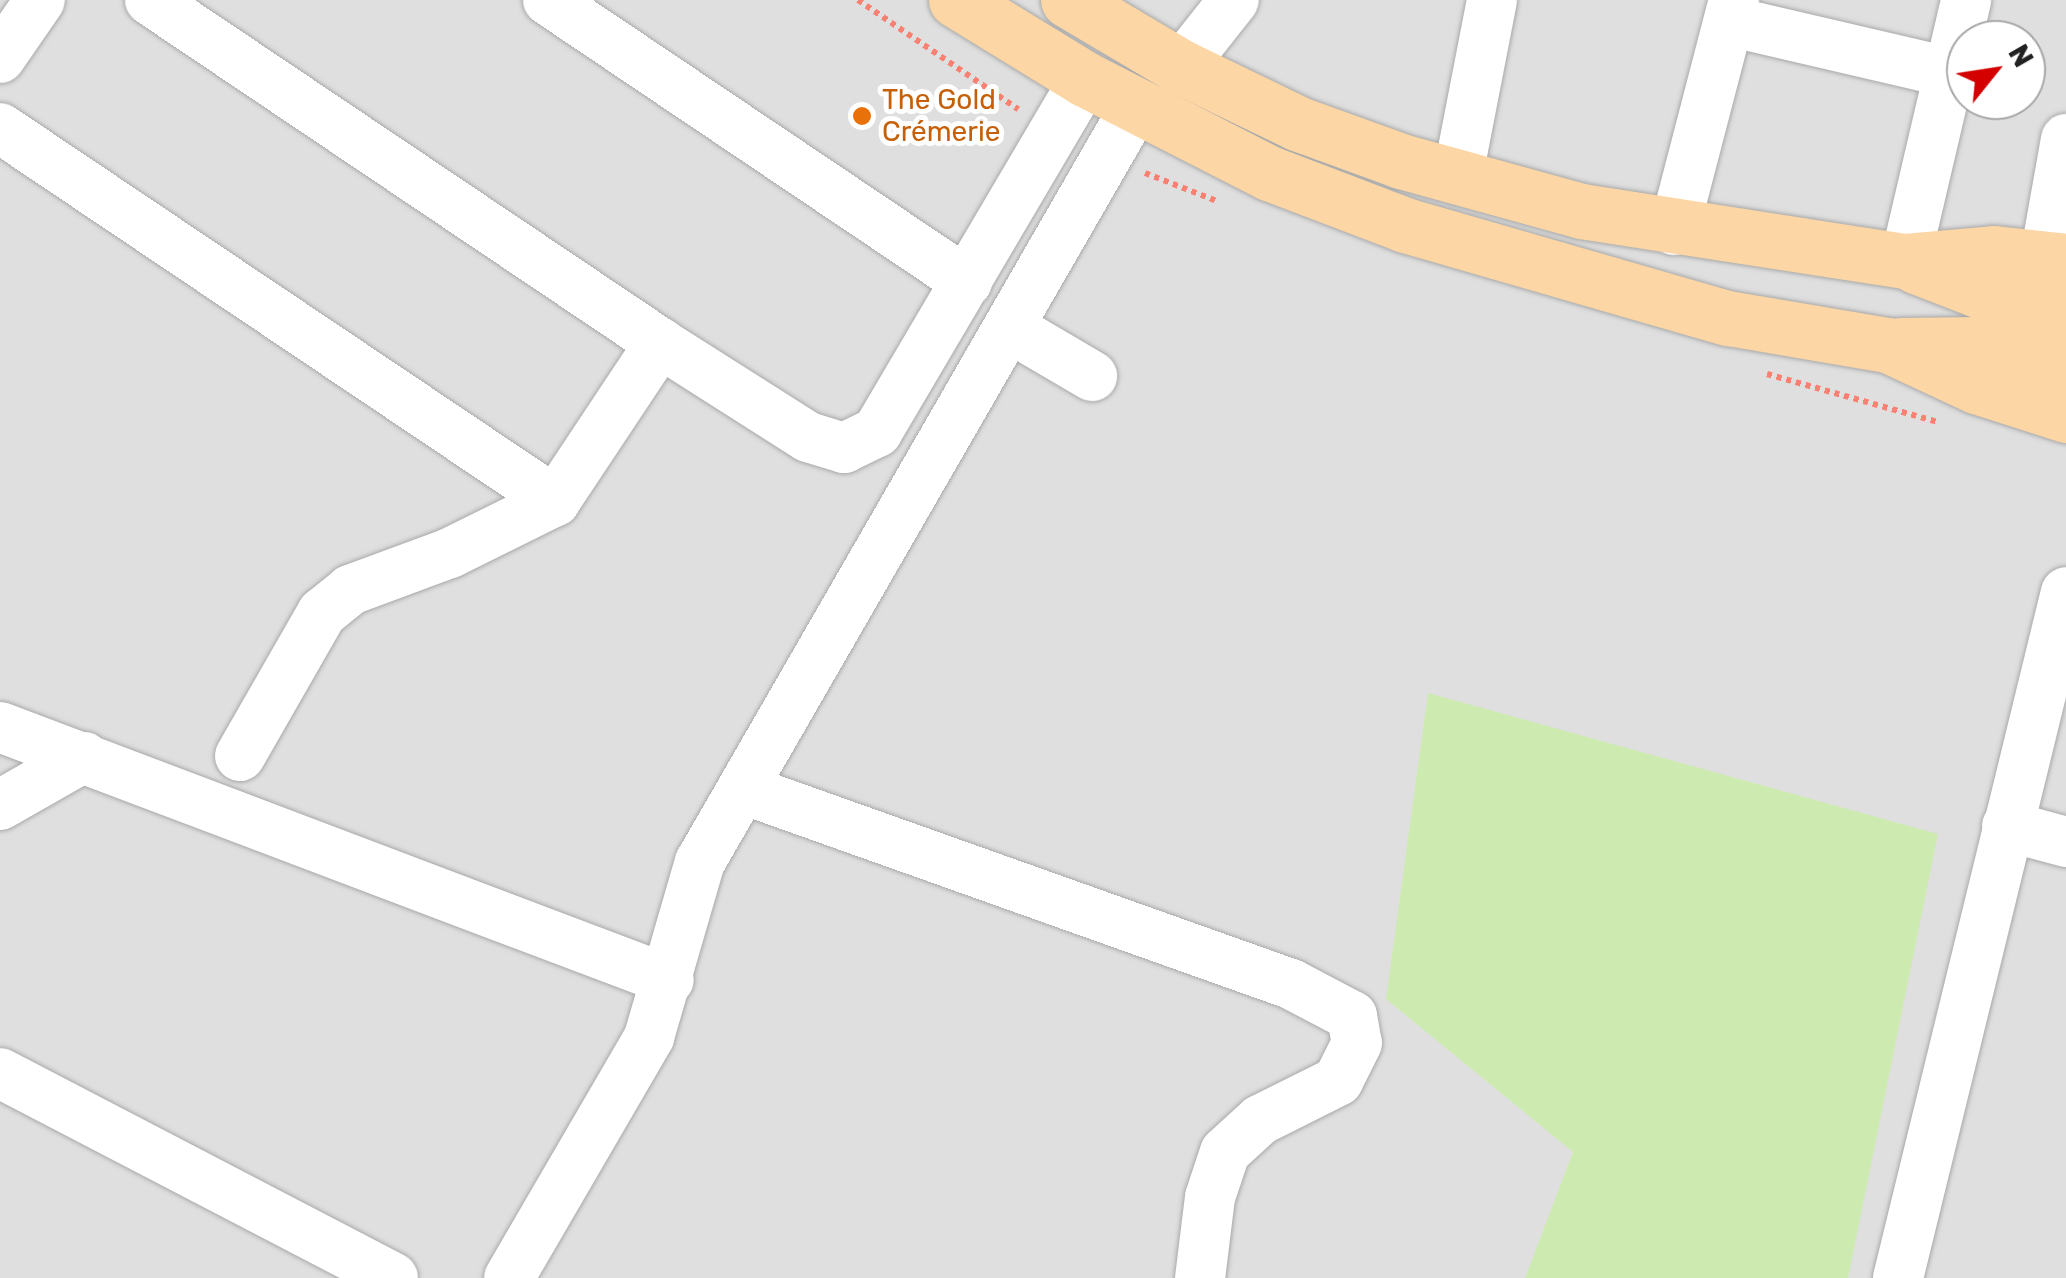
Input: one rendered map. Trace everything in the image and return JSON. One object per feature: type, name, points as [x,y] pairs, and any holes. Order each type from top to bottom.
[{"type":"main road","points":[[956,0],[1136,106],[1270,173],[1405,225],[1728,318],[1888,345],[1982,344],[2066,362]]},
{"type":"main road","points":[[1068,0],[1151,38],[1299,124],[1458,176],[1674,230],[1905,261],[1994,253],[2056,259]]},
{"type":"main road","points":[[1905,261],[1983,292],[2066,310]]},
{"type":"main road","points":[[1888,345],[1976,386],[2066,415]]},
{"type":"street","points":[[0,58],[40,0]]},
{"type":"street","points":[[150,0],[660,343],[808,437],[844,448],[877,432],[1085,79]]},
{"type":"street","points":[[548,0],[967,282]]},
{"type":"street","points":[[1151,38],[1234,0]]},
{"type":"street","points":[[1458,176],[1492,0]]},
{"type":"street","points":[[1674,230],[1732,10],[1946,71]]},
{"type":"street","points":[[1905,261],[1946,100]]},
{"type":"street","points":[[509,1278],[649,1037],[669,980],[688,887],[1012,329],[1136,106]]},
{"type":"street","points":[[0,128],[555,502]]},
{"type":"street","points":[[2056,259],[2066,139]]},
{"type":"street","points":[[1012,329],[1092,376]]},
{"type":"street","points":[[240,756],[322,613],[350,590],[450,553],[555,502],[660,343]]},
{"type":"street","points":[[1905,1276],[2008,826],[2064,606]]},
{"type":"street","points":[[0,727],[669,980]]},
{"type":"street","points":[[0,806],[84,757]]},
{"type":"street","points":[[743,789],[1290,984],[1352,1016],[1357,1043],[1338,1081],[1260,1120],[1225,1152],[1210,1196],[1200,1278]]},
{"type":"street","points":[[2008,826],[2066,842]]},
{"type":"street","points":[[0,1073],[393,1278]]},
{"type":"shaded area","points":[[0,0],[2066,0],[2066,1278],[0,1278]]},
{"type":"green space","points":[[1428,693],[1938,834],[1848,1278],[1525,1278],[1573,1152],[1386,999]]},
{"type":"place","name":"The Gold Crémerie","points":[[862,116]]}]
